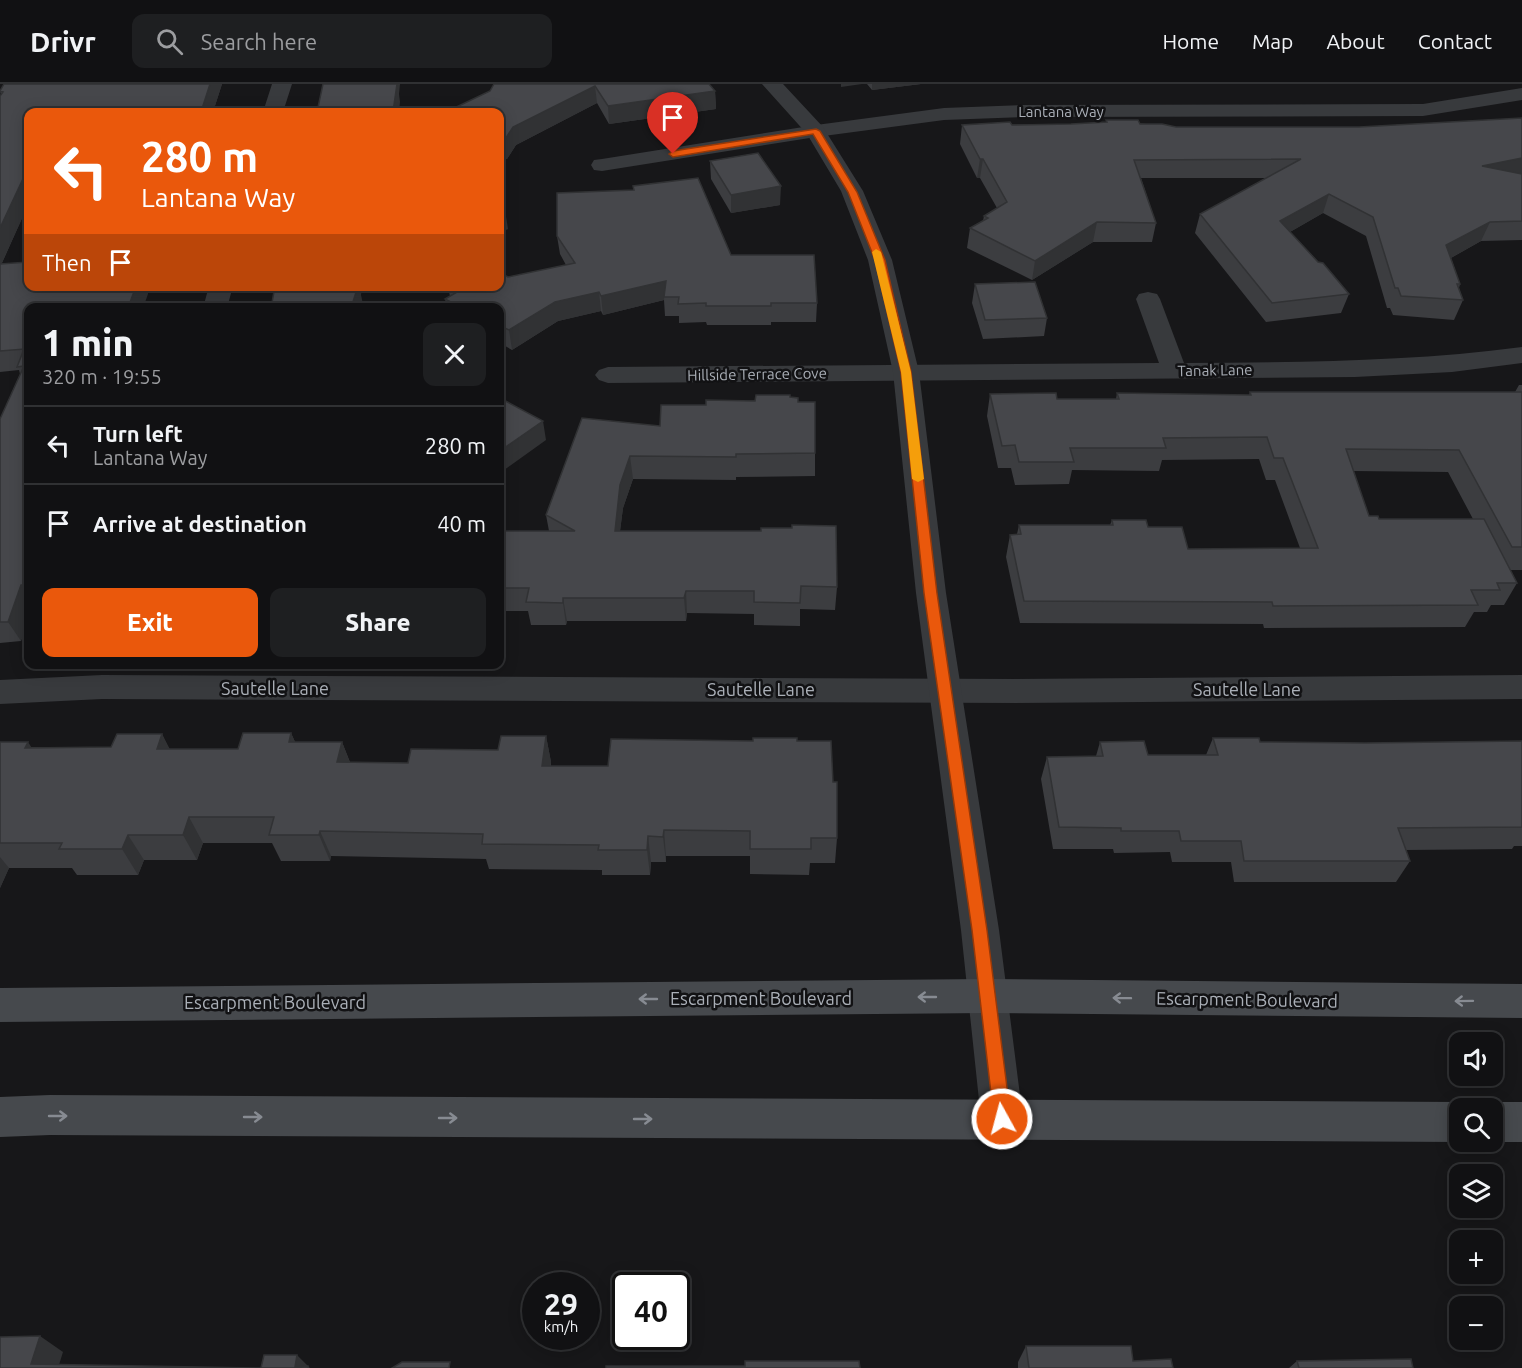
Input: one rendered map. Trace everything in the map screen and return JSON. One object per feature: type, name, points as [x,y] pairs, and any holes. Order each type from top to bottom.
[{"type":"main road","name":"Escarpment Boulevard","points":[[0,1005],[988,996],[1522,1001]]},
{"type":"main road","points":[[0,1117],[50,1115],[1449,1122]]},
{"type":"main road","points":[[1503,1122],[1522,1122]]},
{"type":"street","points":[[274,108],[282,84]]},
{"type":"street","points":[[772,84],[816,131],[852,192],[880,260],[906,372],[944,690],[988,996],[1002,1119]]},
{"type":"street","name":"Lantana Way","points":[[602,165],[907,118],[986,111],[1423,110],[1522,94]]},
{"type":"street","points":[[1148,299],[1174,370]]},
{"type":"street","name":"Tanak Lane","points":[[906,372],[1407,367],[1480,362],[1522,355]]},
{"type":"street","name":"Hillside Terrace Cove","points":[[608,375],[906,372]]},
{"type":"street","name":"Sautelle Lane","points":[[0,692],[105,676],[944,690],[1522,687]]},
{"type":"building","points":[[4,84],[210,84],[202,108],[24,108],[24,177],[0,228],[0,96],[3,92],[0,91]]},
{"type":"building","points":[[323,84],[397,84],[394,108],[318,108]]},
{"type":"building","points":[[494,84],[709,84],[715,91],[608,106],[595,86],[513,127],[504,141],[504,108],[454,108],[490,91]]},
{"type":"building","points":[[1522,118],[1522,158],[1482,166],[1522,174],[1522,221],[1490,222],[1446,245],[1460,284],[1457,284],[1463,300],[1401,296],[1398,288],[1395,288],[1373,217],[1329,194],[1280,221],[1318,262],[1323,263],[1349,294],[1272,303],[1200,214],[1301,159],[1134,160],[1156,223],[1097,222],[1035,261],[970,228],[988,218],[984,216],[1007,202],[962,125],[1010,122],[1012,125],[1071,124],[1107,122],[1106,120],[1138,120],[1140,124],[1162,124],[1176,127],[1359,127]]},
{"type":"building","points":[[758,153],[781,186],[731,195],[710,161]]},
{"type":"building","points":[[698,178],[731,255],[814,255],[817,303],[771,303],[771,306],[678,304],[679,297],[664,297],[666,281],[601,296],[599,292],[555,302],[509,330],[504,328],[504,303],[453,303],[445,299],[457,292],[455,291],[504,291],[504,275],[508,277],[575,263],[557,236],[557,193],[634,190],[633,186]]},
{"type":"building","points":[[24,262],[24,291],[134,291],[130,303],[24,303],[24,349],[0,351],[0,264]]},
{"type":"building","points":[[1035,282],[1047,318],[985,320],[975,284]]},
{"type":"building","points":[[274,291],[356,291],[353,303],[272,303]]},
{"type":"building","points":[[24,349],[24,366],[17,367]]},
{"type":"building","points":[[24,366],[24,585],[21,585],[8,622],[0,622],[0,419]]},
{"type":"building","points":[[1250,392],[1522,392],[1522,547],[1512,547],[1459,450],[1346,449],[1369,516],[1378,516],[1379,519],[1484,519],[1517,583],[1497,583],[1500,590],[1471,590],[1478,605],[1273,606],[1272,602],[1024,601],[1010,535],[1021,534],[1019,525],[1113,525],[1112,520],[1146,520],[1148,527],[1182,527],[1188,549],[1318,548],[1283,458],[1274,458],[1267,437],[1163,438],[1166,448],[1070,448],[1074,462],[1019,462],[1015,445],[1002,446],[990,394],[1056,393],[1057,399],[1119,399],[1117,393],[1251,395]]},
{"type":"building","points":[[756,395],[790,395],[790,397],[798,398],[798,402],[815,402],[815,453],[736,454],[736,457],[630,456],[620,485],[615,531],[761,531],[761,528],[792,528],[792,525],[836,526],[837,587],[801,586],[800,603],[754,602],[754,591],[686,591],[684,598],[563,598],[563,603],[526,602],[529,588],[504,588],[504,531],[575,531],[546,515],[582,418],[660,426],[661,405],[706,405],[706,400],[755,401]]},
{"type":"building","points":[[504,400],[543,421],[504,448]]},
{"type":"building","points":[[243,733],[291,733],[289,742],[342,742],[337,762],[408,763],[411,749],[498,750],[501,736],[546,736],[542,766],[608,766],[611,739],[753,741],[753,738],[797,738],[797,741],[831,741],[833,782],[837,782],[837,838],[811,838],[811,849],[750,849],[750,831],[664,830],[663,837],[648,836],[647,850],[598,850],[599,845],[482,844],[483,834],[320,831],[319,835],[269,835],[274,817],[189,817],[183,835],[128,835],[122,849],[59,849],[62,843],[0,843],[0,742],[28,742],[25,748],[111,747],[117,734],[162,734],[157,749],[238,749]]},
{"type":"building","points":[[1213,738],[1259,738],[1260,742],[1522,741],[1522,827],[1398,828],[1410,861],[1244,861],[1241,841],[1181,841],[1179,831],[1121,831],[1121,828],[1059,827],[1047,757],[1103,756],[1100,742],[1144,741],[1148,755],[1218,755]]},
{"type":"building","points":[[40,1336],[31,1364],[261,1368],[0,1368],[0,1337]]},
{"type":"building","points":[[1026,1346],[1131,1346],[1133,1361],[1171,1359],[1173,1368],[1029,1368]]},
{"type":"building","points":[[264,1355],[297,1355],[295,1367],[308,1366],[308,1368],[261,1368]]},
{"type":"building","points":[[1411,1359],[1413,1368],[1299,1368],[1297,1361]]},
{"type":"building","points":[[745,1361],[859,1361],[860,1368],[606,1368],[606,1366],[745,1366]]},
{"type":"building","points":[[402,1362],[450,1362],[449,1368],[392,1368]]},
{"type":"slow traffic","points":[[876,252],[880,260],[906,372],[918,479]]},
{"type":"route","points":[[673,154],[816,131],[852,192],[880,260],[906,372],[931,593],[980,930],[1002,1119]]}]
